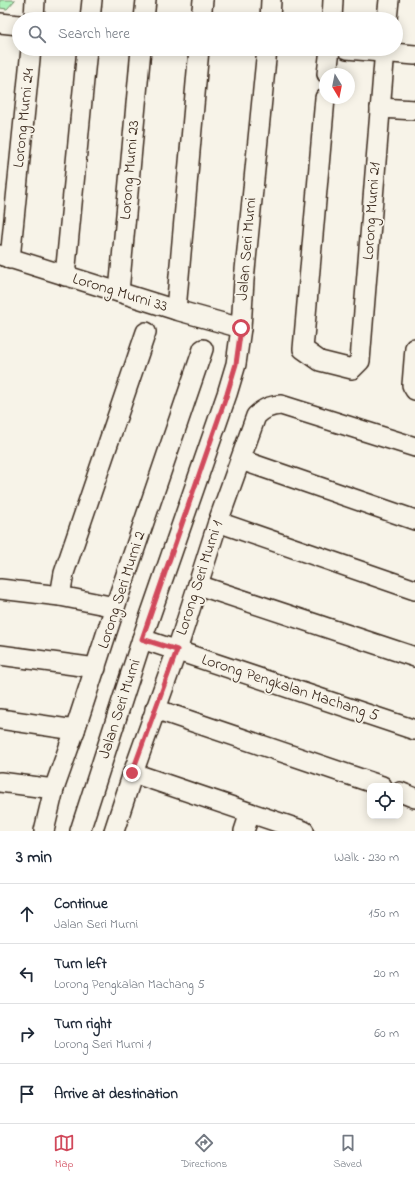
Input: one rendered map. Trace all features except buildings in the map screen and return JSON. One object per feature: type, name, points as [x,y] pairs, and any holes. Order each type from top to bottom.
[{"type":"street","points":[[34,12],[35,0]]},
{"type":"street","points":[[91,12],[92,0]]},
{"type":"street","points":[[145,12],[146,0]]},
{"type":"street","points":[[202,12],[203,0]]},
{"type":"street","points":[[271,12],[272,0]]},
{"type":"street","points":[[332,12],[333,0]]},
{"type":"street","points":[[388,12],[389,0]]},
{"type":"street","points":[[0,23],[12,24]]},
{"type":"street","points":[[403,53],[415,55]]},
{"type":"street","name":"Lorong Murni 24","points":[[5,257],[30,56]]},
{"type":"street","points":[[65,276],[86,56]]},
{"type":"street","name":"Lorong Murni 23","points":[[119,292],[140,56]]},
{"type":"street","points":[[176,310],[197,56]]},
{"type":"street","name":"Jalan Seri Murni","points":[[80,831],[142,639],[236,364],[241,328],[244,272],[266,56]]},
{"type":"street","points":[[328,68],[329,56]]},
{"type":"street","name":"Lorong Murni 21","points":[[324,104],[303,349],[320,361],[352,369],[360,361],[385,56]]},
{"type":"street","points":[[380,108],[415,110]]},
{"type":"street","name":"Lorong Murni 33","points":[[5,257],[176,310],[241,328]]},
{"type":"street","points":[[60,596],[64,573],[146,332]]},
{"type":"street","points":[[415,348],[412,385],[415,390]]},
{"type":"street","name":"Lorong Seri Murni 2","points":[[44,831],[54,789],[203,349]]},
{"type":"street","name":"Lorong Seri Murni 1","points":[[114,831],[132,773],[177,650],[218,522],[256,416],[262,409],[281,405],[415,447]]},
{"type":"street","points":[[241,460],[415,520]]},
{"type":"street","points":[[218,522],[415,590]]},
{"type":"street","points":[[198,585],[415,657]]},
{"type":"street","points":[[0,589],[60,596],[115,607]]},
{"type":"street","name":"Lorong Pengkalan Machang 5","points":[[142,639],[415,730]]},
{"type":"street","points":[[0,654],[96,668]]},
{"type":"street","points":[[155,709],[373,783]]},
{"type":"street","points":[[0,719],[75,730]]},
{"type":"street","points":[[132,773],[304,831]]},
{"type":"street","points":[[0,782],[54,789]]},
{"type":"street","points":[[403,793],[415,798]]},
{"type":"street","points":[[244,831],[250,813]]},
{"type":"green space","points":[[0,0],[15,0],[7,9],[0,8]]},
{"type":"route","points":[[132,773],[177,650],[142,639],[227,394],[236,364],[241,328]]}]
